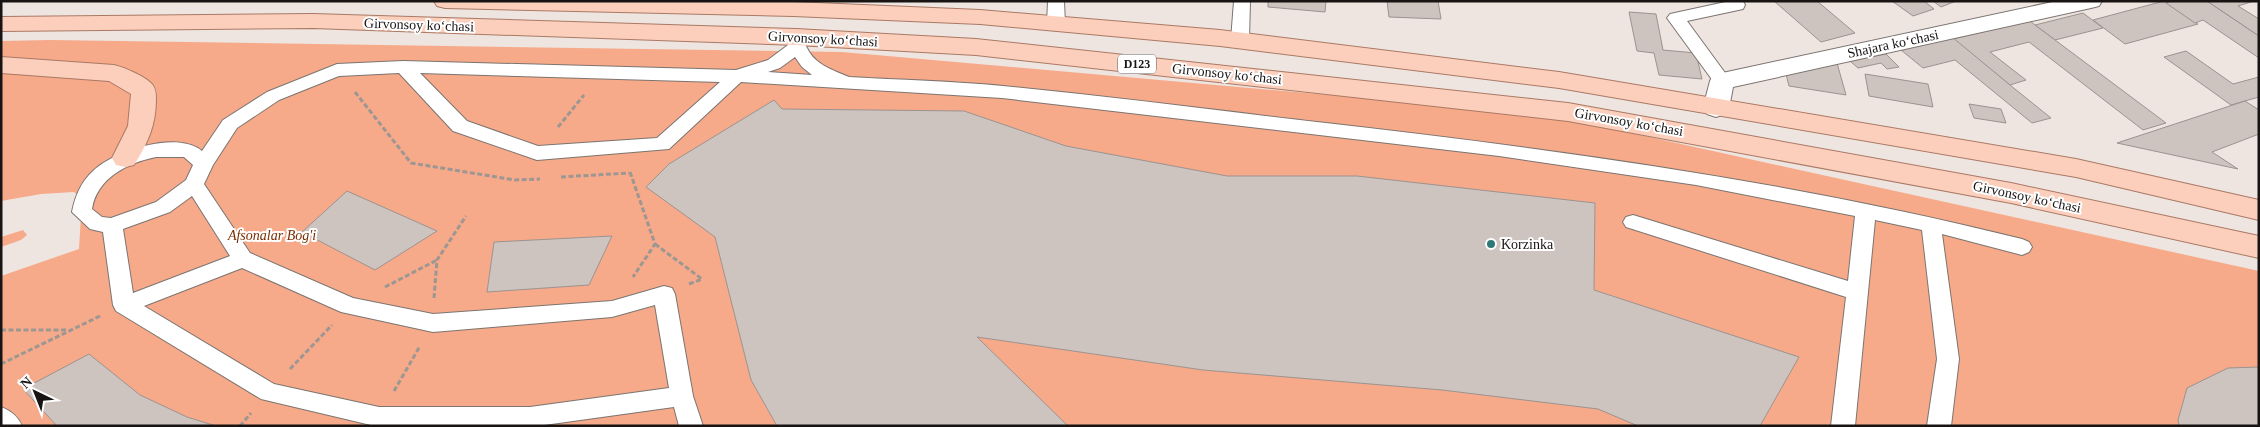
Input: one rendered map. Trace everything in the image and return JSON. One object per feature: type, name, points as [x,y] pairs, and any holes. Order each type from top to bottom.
[{"type":"main road","name":"Girvonsoy koʻchasi","points":[[445,1],[679,4],[980,17],[1056,13],[1240,40],[1559,80],[2076,168],[2259,210]]},
{"type":"main road","points":[[669,34],[679,4]]},
{"type":"main road","points":[[793,9],[796,42]]},
{"type":"main road","name":"Girvonsoy koʻchasi","points":[[1,24],[313,21],[669,34],[796,42],[976,47],[1568,112],[2011,193],[2259,247]]},
{"type":"main road","points":[[1,65],[114,73],[143,90],[144,121],[136,142],[125,158]]},
{"type":"street","name":"Shajara koʻchasi","points":[[1722,80],[2091,1]]},
{"type":"street","points":[[1716,108],[1722,80]]},
{"type":"lane","points":[[1240,40],[1242,1]]},
{"type":"lane","points":[[1722,80],[1676,18],[1737,5]]},
{"type":"lane","points":[[403,67],[460,126],[537,153],[662,144],[737,76],[774,64],[796,42],[808,63],[820,72],[846,83]]},
{"type":"lane","points":[[204,164],[188,150],[158,150],[125,158],[97,178],[82,198],[82,212],[97,224],[112,225],[163,207],[194,184],[204,164],[230,124],[272,96],[337,70],[403,67],[525,72],[737,76],[1002,92],[1499,149],[1696,178],[1931,224],[2022,247]]},
{"type":"lane","points":[[194,184],[244,259],[349,306],[433,323],[612,309],[664,294],[682,396],[691,426]]},
{"type":"lane","points":[[1843,426],[1866,212]]},
{"type":"lane","points":[[1633,222],[1857,292]]},
{"type":"lane","points":[[1931,224],[1948,359],[1940,426]]},
{"type":"lane","points":[[112,225],[124,305]]},
{"type":"lane","points":[[124,305],[244,259]]},
{"type":"lane","points":[[124,305],[269,392],[379,417],[530,417],[682,396]]},
{"type":"lane","points":[[1,417],[11,426]]},
{"type":"path","points":[[662,144],[630,173],[655,244],[702,279],[664,294]]},
{"type":"path","points":[[612,309],[655,244]]},
{"type":"path","points":[[240,426],[349,306],[437,260]]},
{"type":"path","points":[[1,364],[124,305]]},
{"type":"path","points":[[1,330],[70,330]]},
{"type":"green space","name":"Afsonalar Bog'i","points":[[50,40],[842,52],[1545,114],[2259,271],[2259,426],[1,426],[1,276],[79,249],[82,199],[74,192],[41,194],[1,201],[1,41]]},
{"type":"green space","points":[[23,230],[27,235],[21,240],[1,247],[1,237]]},
{"type":"building","points":[[1268,1],[1326,1],[1325,12],[1268,7]]},
{"type":"building","points":[[1387,1],[1438,1],[1441,19],[1389,17]]},
{"type":"building","points":[[1774,1],[1817,1],[1855,33],[1821,42]]},
{"type":"building","points":[[1892,1],[1924,1],[1934,9],[1913,16]]},
{"type":"building","points":[[1933,1],[1956,1],[1941,7]]},
{"type":"building","points":[[2164,1],[2198,24],[2125,44],[2093,20]]},
{"type":"building","points":[[2172,1],[2207,1],[2259,36],[2259,58],[2203,20],[2195,23],[2166,3]]},
{"type":"building","points":[[2207,1],[2254,1],[2238,6],[2259,19],[2259,36]]},
{"type":"building","points":[[1629,12],[1656,14],[1663,50],[1696,53],[1702,79],[1659,75],[1654,53],[1637,51]]},
{"type":"building","points":[[2083,13],[2103,28],[2055,40],[2035,25]]},
{"type":"building","points":[[2029,20],[2166,123],[2143,130],[2029,42],[1990,52],[2026,80],[2010,85],[1953,39]]},
{"type":"building","points":[[1952,37],[2051,118],[2032,123],[1955,60],[1923,68],[1901,50]]},
{"type":"building","points":[[2186,51],[2233,84],[2259,77],[2259,97],[2231,105],[2164,57]]},
{"type":"building","points":[[1886,54],[1899,67],[1887,69],[1881,63],[1858,68],[1850,61]]},
{"type":"building","points":[[1837,63],[1846,95],[1789,86],[1786,74]]},
{"type":"building","points":[[1865,74],[1928,84],[1933,107],[1869,96]]},
{"type":"building","points":[[774,100],[782,109],[964,111],[1066,146],[1227,176],[1357,176],[1595,203],[1594,290],[1799,357],[1760,426],[1638,426],[1598,409],[1442,390],[1203,370],[977,337],[1068,426],[777,426],[751,380],[715,237],[646,187],[669,164]]},
{"type":"building","points":[[2245,101],[2259,110],[2259,134],[2212,152],[2238,169],[2117,143]]},
{"type":"building","points":[[1969,104],[2001,109],[2006,123],[1974,118]]},
{"type":"building","points":[[347,191],[437,231],[375,270],[302,232]]},
{"type":"building","points":[[612,236],[589,285],[487,292],[494,242]]},
{"type":"building","points":[[89,354],[140,395],[187,417],[216,426],[57,426],[23,389]]},
{"type":"building","points":[[2259,367],[2259,426],[2179,426],[2178,420],[2187,388],[2228,368]]},
{"type":"place","name":"Korzinka","points":[[1491,244]]}]
